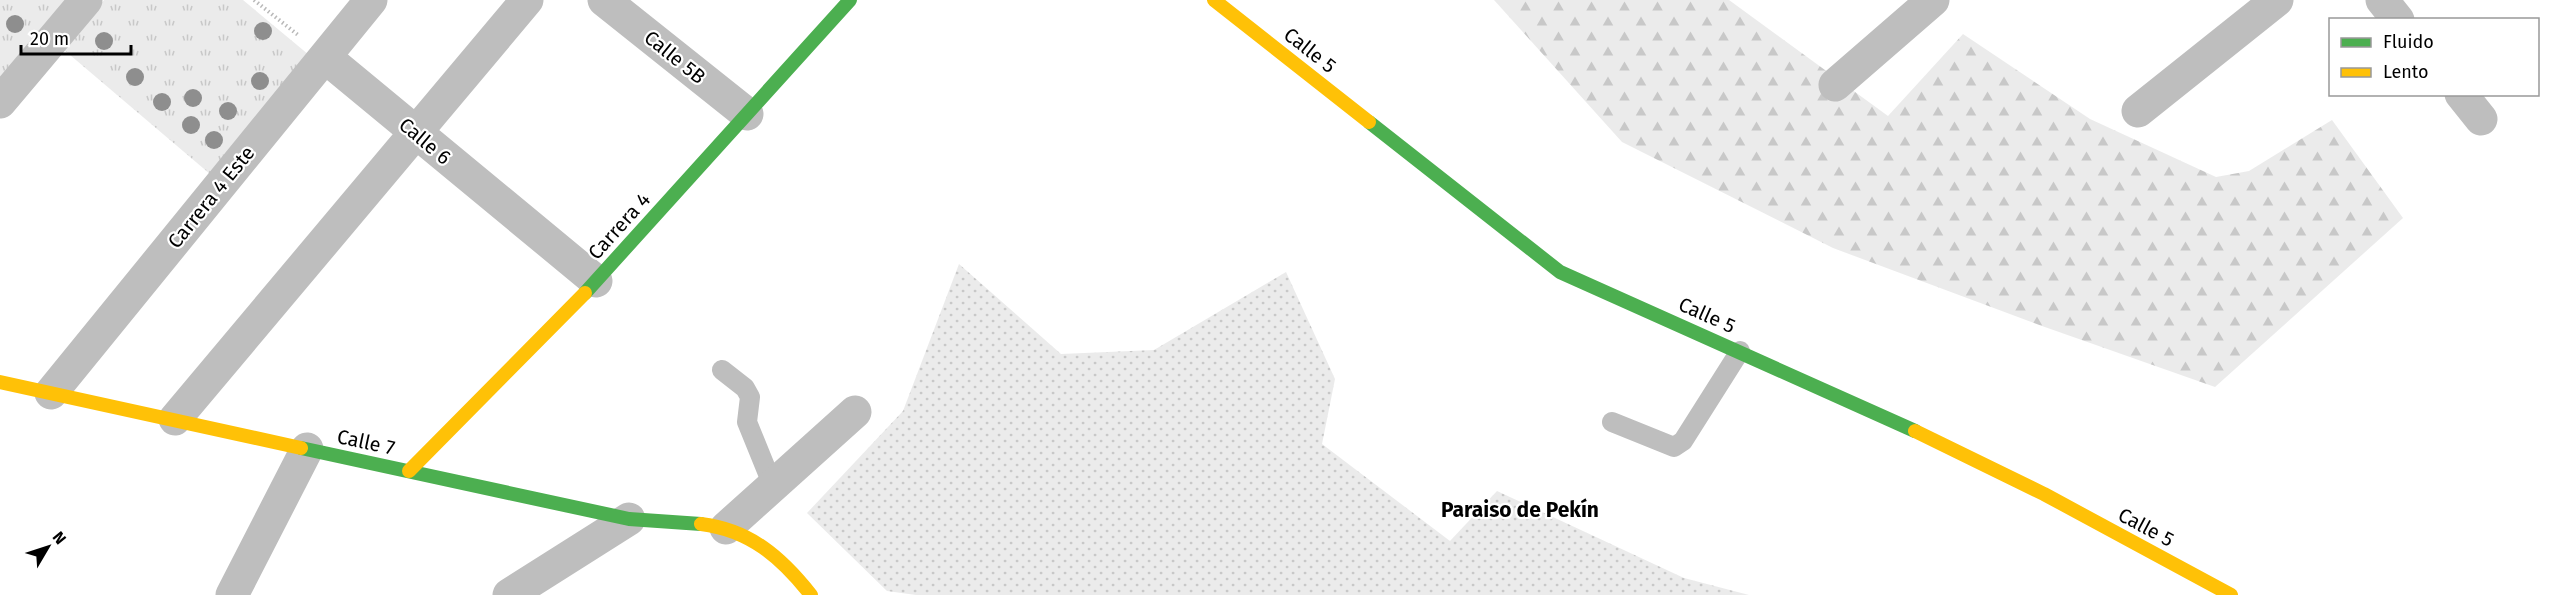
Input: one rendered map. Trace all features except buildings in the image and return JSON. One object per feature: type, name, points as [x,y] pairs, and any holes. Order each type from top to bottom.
[{"type":"street","points":[[0,102],[86,0]]},
{"type":"street","name":"Carrera 4 Este","points":[[51,393],[371,0]]},
{"type":"street","points":[[175,419],[416,135],[527,0]]},
{"type":"street","name":"Carrera 4","points":[[409,471],[596,281],[850,0]]},
{"type":"street","name":"Calle 5","points":[[1214,0],[1560,272],[1862,405],[2044,494],[2231,595]]},
{"type":"street","points":[[1835,85],[1933,0]]},
{"type":"street","points":[[2138,111],[2277,0]]},
{"type":"street","name":"Calle 5B","points":[[618,4],[747,114]]},
{"type":"street","name":"Calle 6","points":[[325,57],[416,135],[596,281]]},
{"type":"street","name":"Calle 7","points":[[0,382],[629,519],[726,528],[767,547],[789,567],[811,595]]},
{"type":"street","points":[[726,528],[855,412]]},
{"type":"street","points":[[232,595],[307,449]]},
{"type":"street","points":[[509,595],[629,519]]},
{"type":"lane","points":[[1612,423],[1674,447],[1683,441],[1740,351]]},
{"type":"lane","points":[[722,370],[745,388],[750,397],[747,422],[773,486]]},
{"type":"path","points":[[254,0],[325,57]]},
{"type":"green space","points":[[0,0],[68,0],[0,81]]},
{"type":"green space","points":[[104,0],[243,0],[309,55],[210,174],[63,49]]},
{"type":"green space","points":[[1494,0],[1729,0],[1888,116],[1963,34],[2090,119],[2216,177],[2249,171],[2332,120],[2403,218],[2215,387],[2042,326],[1833,248],[1622,142]]},
{"type":"green space","points":[[959,264],[1061,354],[1154,350],[1286,272],[1335,379],[1322,444],[1450,541],[1497,491],[1684,578],[1749,595],[916,595],[887,591],[807,513],[903,411]]},
{"type":"traffic: fast","points":[[585,293],[850,0]]},
{"type":"traffic: fast","points":[[1369,122],[1560,272],[1915,431]]},
{"type":"traffic: fast","points":[[301,448],[629,519],[701,524]]},
{"type":"traffic: slow","points":[[1214,0],[1369,122]]},
{"type":"traffic: slow","points":[[409,471],[585,293]]},
{"type":"traffic: slow","points":[[0,382],[301,448]]},
{"type":"traffic: slow","points":[[1915,431],[2044,494],[2231,595]]},
{"type":"traffic: slow","points":[[701,524],[735,532],[763,547],[776,557],[811,595]]},
{"type":"district","name":"Paraiso de Pekín","points":[[1520,510]]}]
